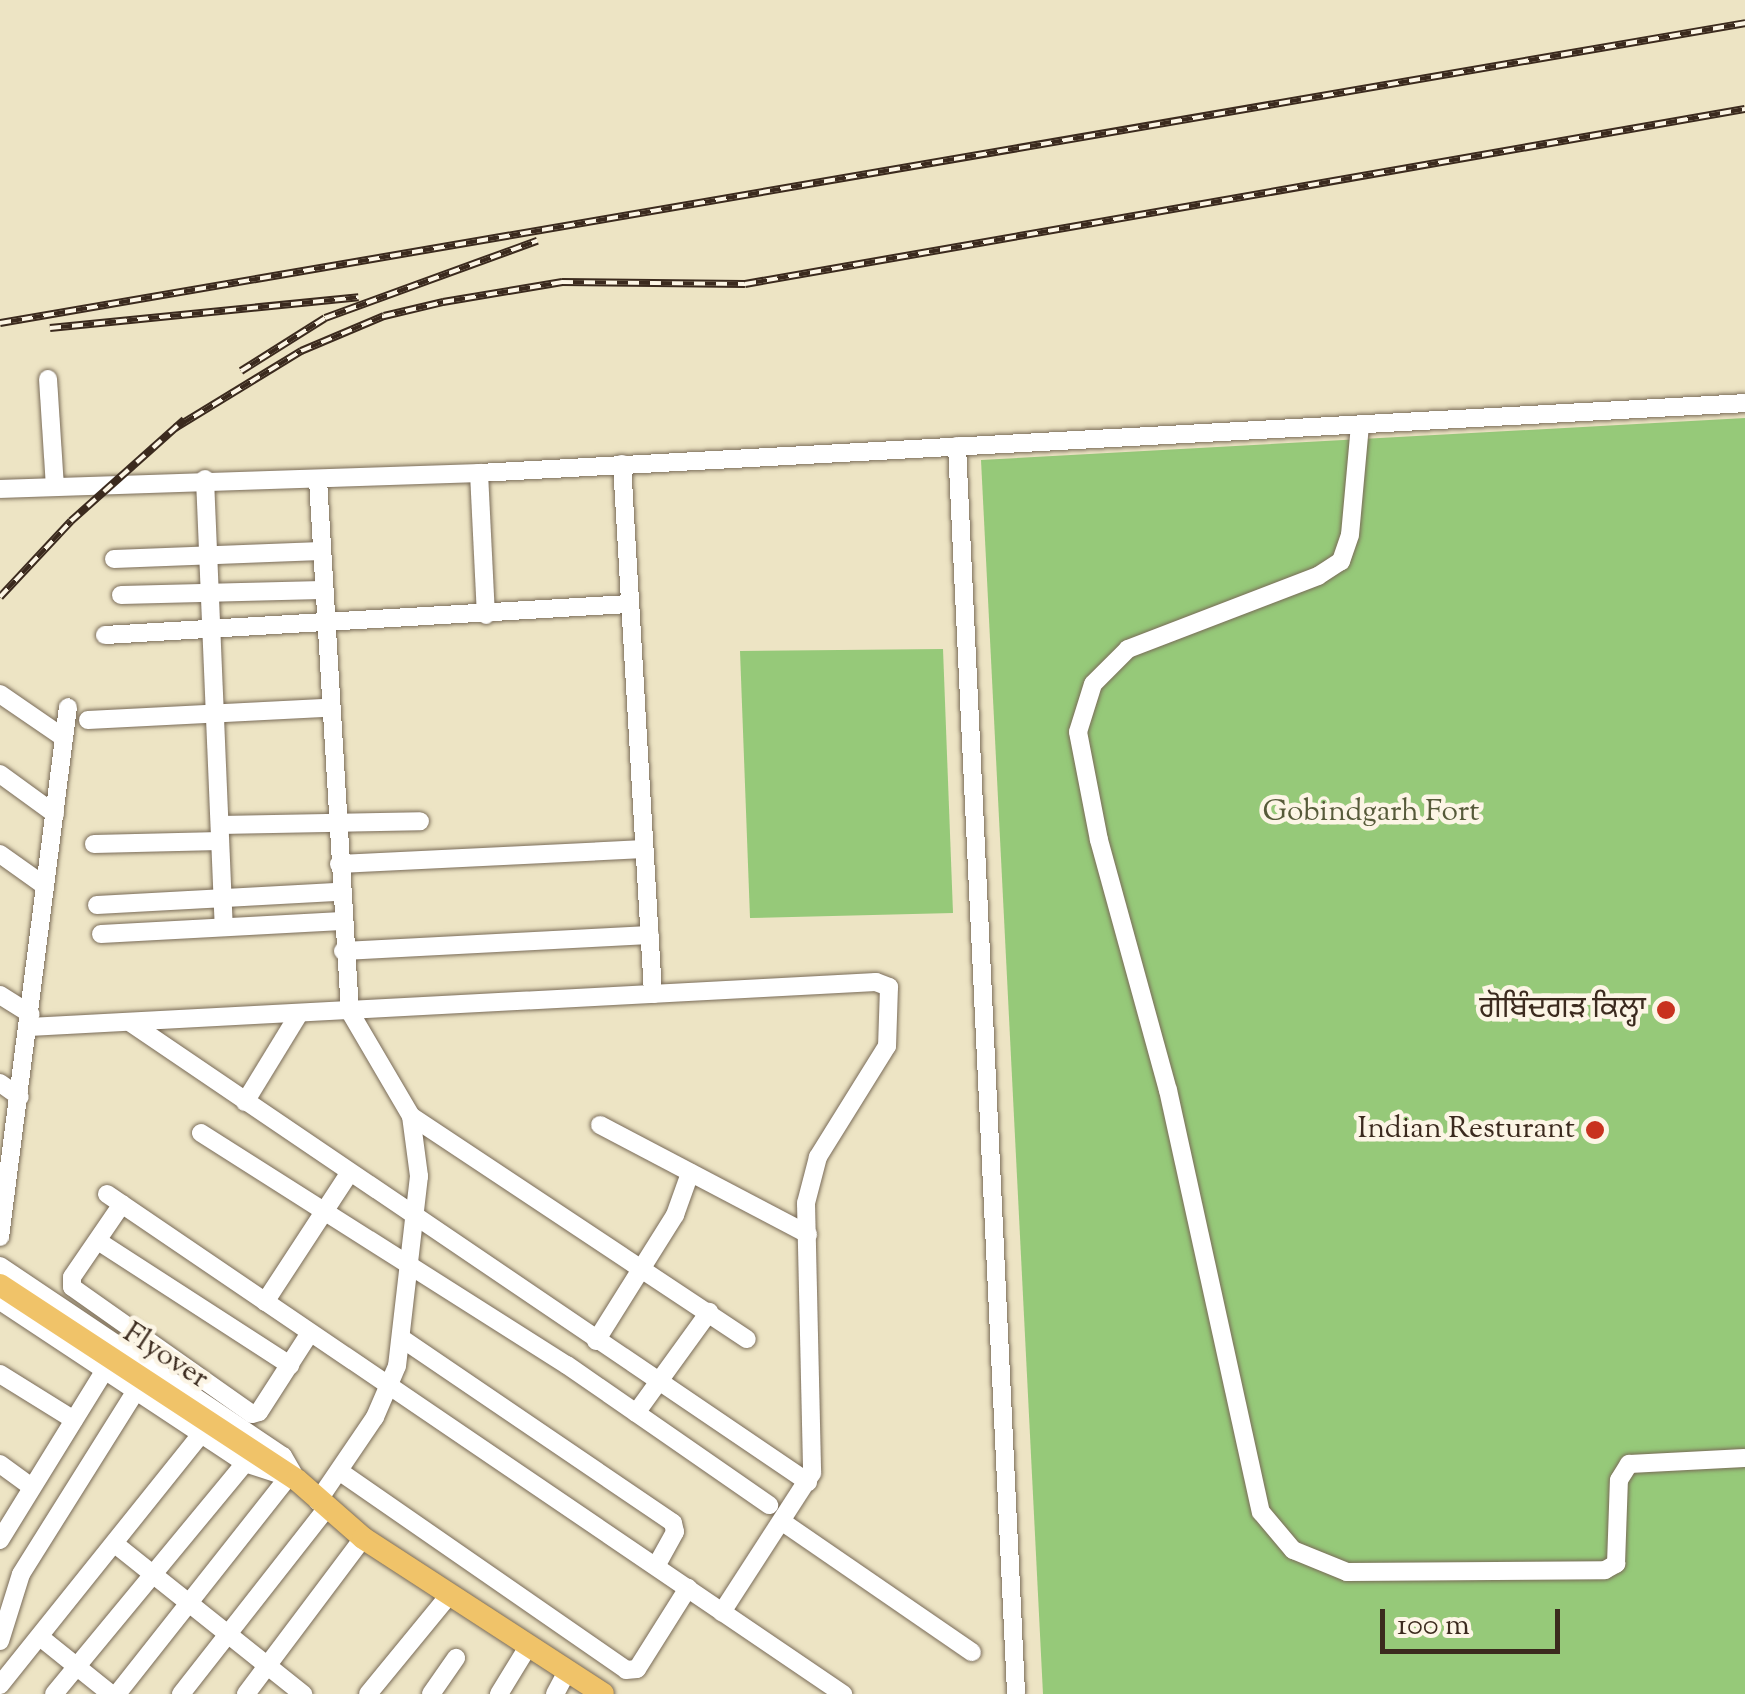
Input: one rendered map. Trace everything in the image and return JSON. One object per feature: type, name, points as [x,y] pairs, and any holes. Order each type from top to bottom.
[{"type":"main road","name":"Flyover","points":[[0,1285],[212,1434],[291,1480],[363,1538],[602,1694]]},
{"type":"street","points":[[48,380],[56,486]]},
{"type":"street","points":[[0,488],[479,473],[1745,403]]},
{"type":"street","points":[[1360,425],[1350,536],[1340,561],[1318,576],[1128,649],[1093,684],[1078,732],[1099,840],[1168,1090],[1261,1512],[1293,1550],[1347,1572],[1605,1570],[1616,1564],[1619,1480],[1625,1468],[1745,1458]]},
{"type":"street","points":[[957,446],[1016,1694]]},
{"type":"street","points":[[622,464],[653,994]]},
{"type":"street","points":[[479,473],[486,614]]},
{"type":"street","points":[[205,479],[212,716],[224,927]]},
{"type":"street","points":[[180,1694],[229,1636],[323,1504],[338,1471],[391,1386],[404,1340],[419,1176],[411,1116],[350,1012],[328,708],[318,480]]},
{"type":"street","points":[[114,558],[321,550]]},
{"type":"street","points":[[121,595],[322,590]]},
{"type":"street","points":[[104,635],[210,632],[629,604]]},
{"type":"street","points":[[0,694],[64,738]]},
{"type":"street","points":[[0,1237],[68,706]]},
{"type":"street","points":[[88,720],[328,708]]},
{"type":"street","points":[[0,774],[55,814]]},
{"type":"street","points":[[94,844],[420,821]]},
{"type":"street","points":[[339,864],[644,849]]},
{"type":"street","points":[[0,854],[45,886]]},
{"type":"street","points":[[98,905],[340,892]]},
{"type":"street","points":[[101,934],[342,921]]},
{"type":"street","points":[[343,951],[650,935]]},
{"type":"street","points":[[0,995],[30,1020],[131,1023],[297,1018],[876,982],[891,990],[887,1046],[811,1176],[808,1234],[816,1440],[808,1482],[722,1612]]},
{"type":"street","points":[[245,1102],[297,1018]]},
{"type":"street","points":[[131,1023],[658,1385],[808,1482]]},
{"type":"street","points":[[0,1083],[20,1097]]},
{"type":"street","points":[[411,1116],[747,1339]]},
{"type":"street","points":[[600,1126],[808,1234]]},
{"type":"street","points":[[201,1133],[636,1413],[769,1505]]},
{"type":"street","points":[[0,1178],[11,1161]]},
{"type":"street","points":[[265,1302],[350,1172]]},
{"type":"street","points":[[596,1341],[675,1215],[690,1173]]},
{"type":"street","points":[[310,1334],[260,1412],[252,1414],[72,1287],[98,1241],[115,1199],[843,1694]]},
{"type":"street","points":[[98,1241],[290,1365]]},
{"type":"street","points":[[0,1266],[283,1456],[291,1480]]},
{"type":"street","points":[[0,1300],[135,1392],[212,1434],[245,1463],[291,1480]]},
{"type":"street","points":[[636,1413],[709,1312]]},
{"type":"street","points":[[404,1340],[673,1523],[675,1532],[657,1564]]},
{"type":"street","points":[[0,1540],[105,1370]]},
{"type":"street","points":[[0,1374],[74,1420]]},
{"type":"street","points":[[0,1641],[21,1574],[135,1392]]},
{"type":"street","points":[[0,1685],[115,1544],[212,1434]]},
{"type":"street","points":[[54,1694],[245,1463]]},
{"type":"street","points":[[0,1464],[32,1487]]},
{"type":"street","points":[[338,1471],[626,1670],[637,1669],[688,1588]]},
{"type":"street","points":[[40,1637],[114,1694],[291,1480]]},
{"type":"street","points":[[784,1523],[972,1652]]},
{"type":"street","points":[[246,1694],[363,1538]]},
{"type":"street","points":[[115,1544],[303,1694]]},
{"type":"street","points":[[368,1694],[450,1594]]},
{"type":"street","points":[[500,1694],[529,1645]]},
{"type":"street","points":[[432,1694],[456,1658]]},
{"type":"street","points":[[555,1694],[567,1671]]},
{"type":"green space","name":"Gobindgarh Fort","points":[[1745,418],[1745,1694],[1043,1694],[981,460]]},
{"type":"green space","points":[[943,649],[953,913],[750,918],[740,651]]},
{"type":"railway","points":[[0,323],[1745,23]]},
{"type":"railway","points":[[175,428],[301,351],[384,316],[443,302],[562,282],[745,284],[1745,109]]},
{"type":"railway","points":[[241,371],[325,318],[537,241]]},
{"type":"railway","points":[[50,328],[358,297]]},
{"type":"railway","points":[[0,597],[71,521],[184,420]]},
{"type":"place","name":"ਗੋਬਿੰਦਗੜ ਕਿਲ੍ਹਾ","points":[[1666,1010]]},
{"type":"place","name":"Indian Resturant","points":[[1595,1130]]}]
